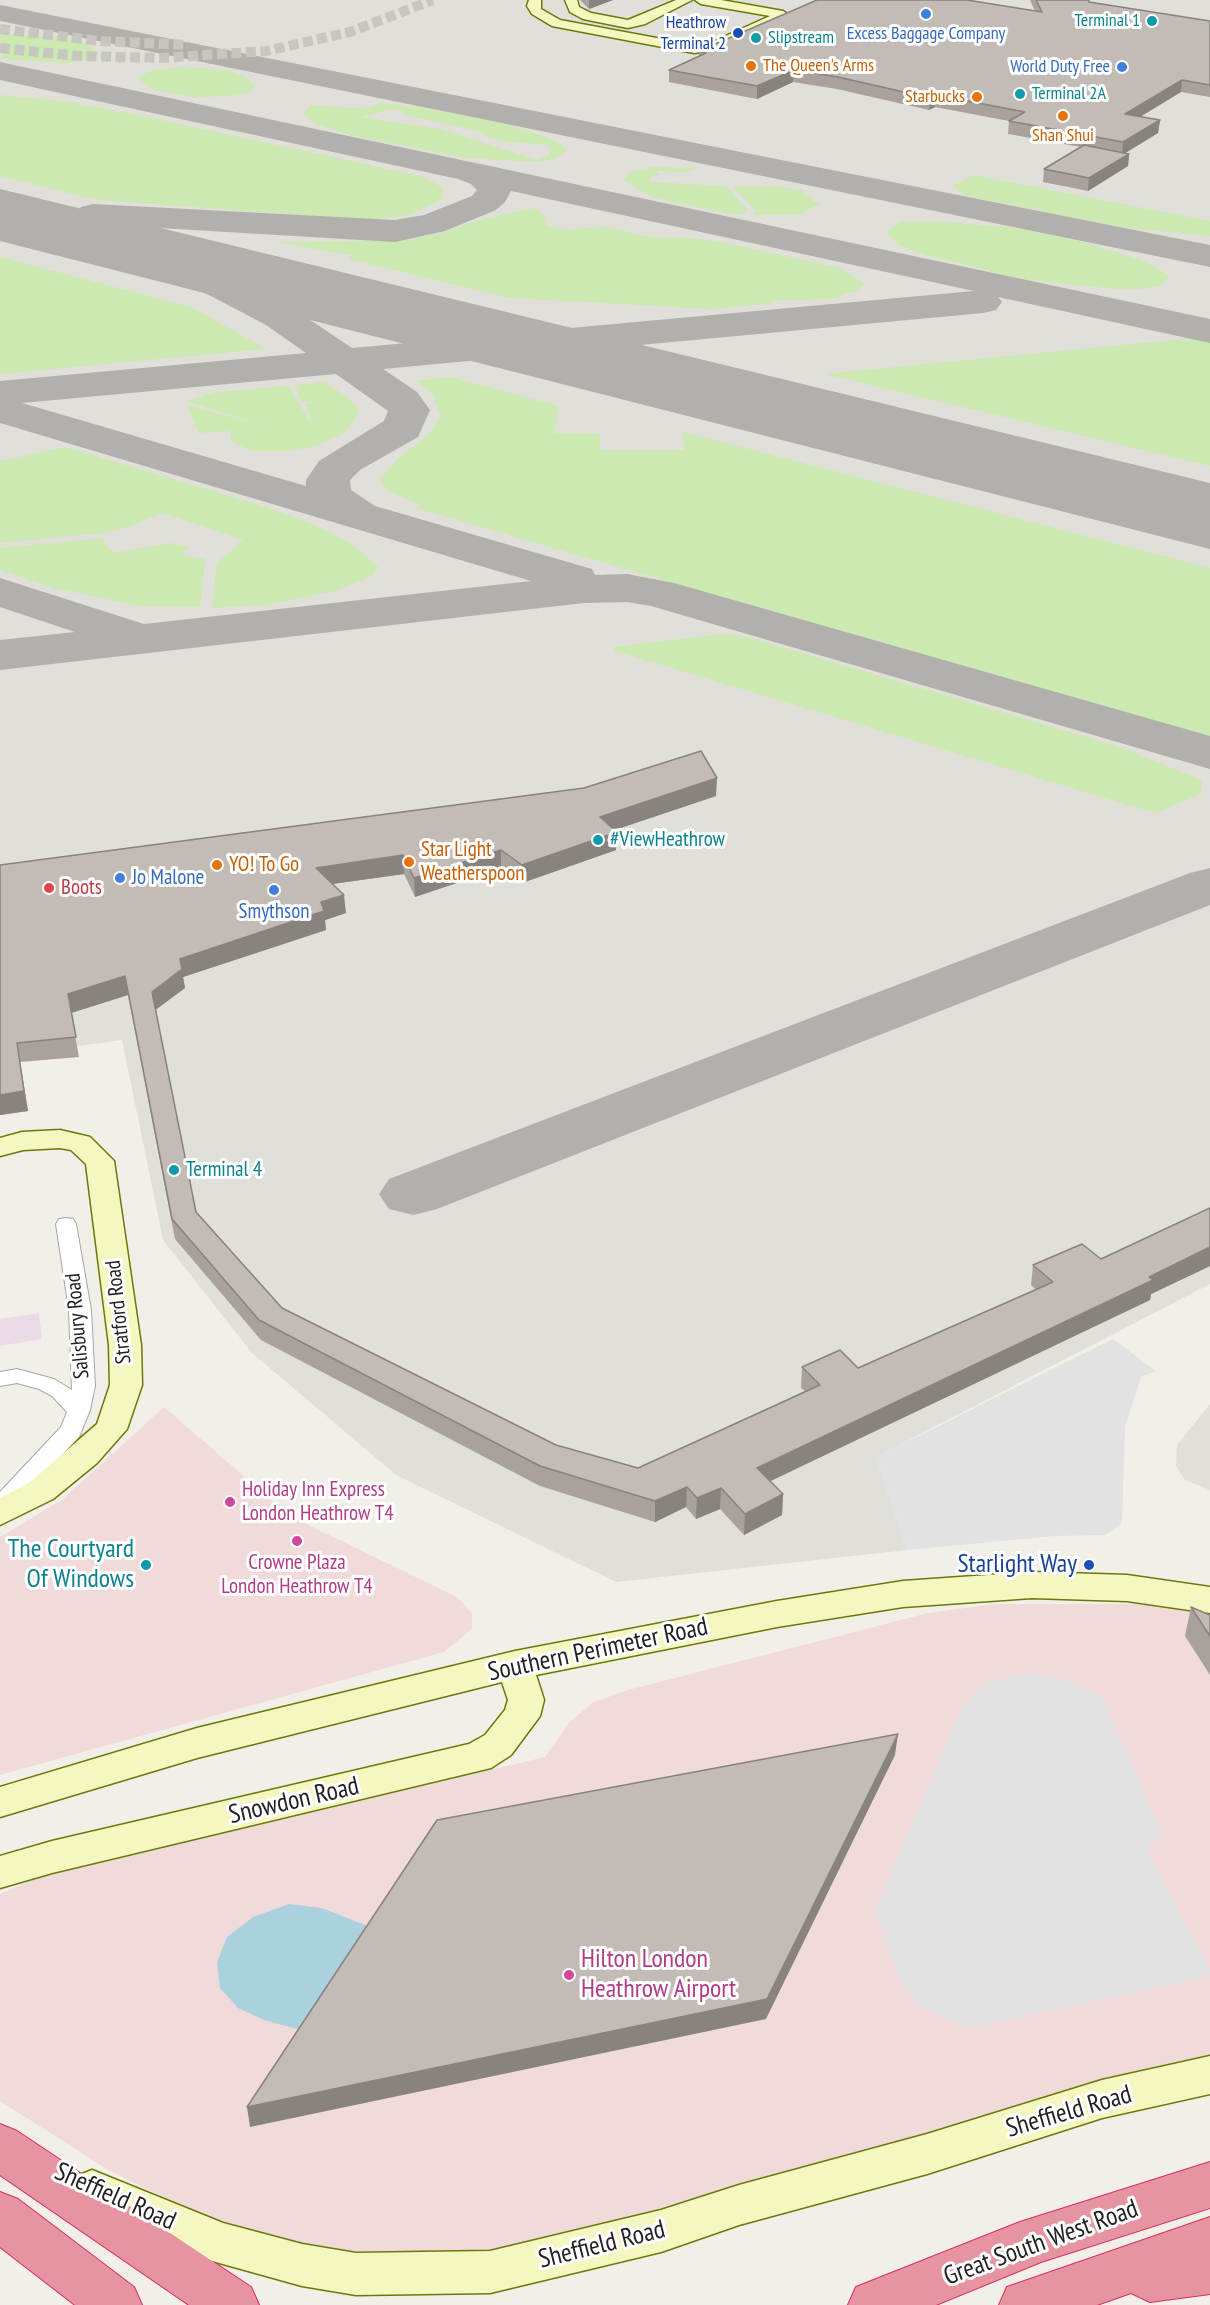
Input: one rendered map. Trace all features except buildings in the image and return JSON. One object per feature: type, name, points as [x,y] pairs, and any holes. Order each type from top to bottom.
[{"type":"highway","points":[[0,2147],[234,2305]]},
{"type":"highway","name":"Great South West Road","points":[[874,2305],[1038,2239],[1210,2185]]},
{"type":"highway","points":[[0,2216],[109,2300]]},
{"type":"highway","points":[[1045,2297],[1210,2241]]},
{"type":"highway","points":[[1045,2297],[1210,2269]]},
{"type":"street","points":[[535,0],[533,6],[536,11],[555,23],[694,50],[710,48],[783,15],[701,0]]},
{"type":"street","points":[[571,0],[574,9],[587,16],[608,22],[628,24],[668,10],[686,0]]},
{"type":"street","name":"Stratford Road","points":[[0,1148],[22,1141],[60,1139],[80,1143],[100,1161],[125,1346],[126,1385],[111,1429],[85,1455],[41,1491],[0,1514]]},
{"type":"street","name":"Salisbury Road","points":[[0,1506],[71,1431],[80,1410],[84,1386],[80,1310],[66,1224]]},
{"type":"street","points":[[0,1379],[16,1376],[46,1384],[60,1391],[80,1410]]},
{"type":"street","name":"Southern Perimeter Road","points":[[0,1802],[197,1743],[515,1665],[754,1618],[903,1594],[1032,1584],[1084,1585],[1157,1591],[1210,1600]]},
{"type":"street","name":"Snowdon Road","points":[[0,1872],[52,1857],[478,1757],[498,1745],[522,1716],[526,1700],[515,1665]]},
{"type":"street","name":"Sheffield Road","points":[[0,2141],[89,2188],[221,2244],[302,2265],[356,2274],[490,2272],[661,2231],[739,2205],[927,2154],[1102,2099],[1210,2075]]},
{"type":"street","points":[[0,2239],[109,2300]]},
{"type":"shaded area","points":[[0,0],[1210,0],[1210,1284],[876,1457],[907,1550],[616,1582],[396,1475],[252,1353],[163,1240],[122,1040],[0,1057]]},
{"type":"shaded area","points":[[39,1313],[42,1339],[0,1346],[0,1319]]},
{"type":"shaded area","points":[[1113,1339],[1156,1371],[1141,1377],[1125,1427],[1122,1523],[1105,1535],[1055,1536],[907,1550],[876,1457]]},
{"type":"shaded area","points":[[1210,1404],[1210,1490],[1185,1480],[1176,1466],[1177,1445]]},
{"type":"shaded area","points":[[164,1407],[290,1516],[457,1597],[472,1613],[472,1629],[444,1652],[0,1775],[0,1537],[63,1499]]},
{"type":"shaded area","points":[[995,1604],[1135,1604],[1210,1613],[1210,2056],[614,2221],[493,2250],[394,2259],[290,2244],[191,2211],[110,2171],[0,2101],[0,1894],[36,1878],[545,1757],[568,1724],[592,1703],[624,1691],[928,1613]]},
{"type":"shaded area","points":[[1029,1673],[1068,1680],[1102,1697],[1162,1833],[1147,1850],[1210,1970],[1210,1976],[970,2028],[920,2007],[899,1979],[875,1910],[961,1709],[986,1682]]},
{"type":"green space","points":[[0,33],[69,37],[87,44],[99,53],[91,59],[66,63],[0,59],[3,53],[0,52],[5,51],[0,50]]},
{"type":"green space","points":[[179,67],[229,70],[247,78],[255,87],[249,92],[231,96],[194,97],[154,90],[138,79],[149,71]]},
{"type":"green space","points":[[0,95],[68,102],[138,115],[424,177],[443,188],[443,199],[409,215],[371,220],[97,200],[0,176]]},
{"type":"green space","points":[[381,103],[419,107],[514,126],[551,139],[563,145],[566,151],[554,159],[539,162],[465,158],[345,134],[314,123],[304,113],[312,105],[365,109]],"holes":[[[393,109],[406,112],[401,114],[482,132],[480,134],[508,142],[548,145],[547,148],[551,149],[550,155],[537,160],[440,129],[360,117]]]},
{"type":"green space","points":[[651,167],[699,168],[688,172],[656,171],[659,175],[651,176],[649,182],[726,186],[748,210],[744,214],[732,214],[651,197],[624,180],[629,173]]},
{"type":"green space","points":[[973,175],[1210,221],[1210,236],[1130,228],[1042,213],[1044,211],[966,196],[953,186]]},
{"type":"green space","points":[[738,186],[801,190],[821,204],[796,215],[754,215],[756,210],[734,188]]},
{"type":"green space","points":[[535,208],[544,215],[547,226],[572,230],[583,227],[595,229],[603,226],[649,237],[692,238],[720,242],[840,268],[865,284],[857,291],[846,293],[835,299],[773,300],[773,303],[712,309],[510,298],[348,259],[352,255],[277,242],[404,240],[442,233],[482,219]]},
{"type":"green space","points":[[936,221],[1015,228],[1076,240],[1144,261],[1168,275],[1167,281],[1159,286],[1142,289],[1116,289],[1027,280],[925,255],[899,245],[888,235],[888,230],[900,222]]},
{"type":"green space","points":[[0,257],[191,307],[266,349],[0,374]]},
{"type":"green space","points":[[1193,338],[1210,342],[1210,466],[824,374]]},
{"type":"green space","points":[[450,377],[559,406],[554,433],[600,434],[600,450],[684,450],[683,432],[1210,568],[1210,736],[1120,713],[416,508],[420,504],[389,492],[379,479],[402,455],[428,435],[441,417],[433,395],[416,381]]},
{"type":"green space","points":[[324,382],[346,396],[359,410],[355,420],[344,433],[317,446],[287,451],[251,451],[230,440],[231,431],[199,433],[187,405],[269,427],[186,401],[216,392],[289,386],[309,421],[312,420],[306,404],[320,402],[301,401],[295,385]]},
{"type":"green space","points":[[65,447],[270,508],[326,530],[352,544],[378,567],[374,575],[335,591],[265,605],[212,608],[217,563],[243,540],[162,513],[131,526],[103,533],[0,543],[0,461]]},
{"type":"green space","points":[[104,538],[105,544],[114,553],[170,543],[189,547],[182,553],[184,556],[205,559],[200,607],[140,606],[54,588],[0,570],[0,548]]},
{"type":"green space","points":[[723,634],[748,637],[1117,746],[1202,780],[1201,794],[1155,813],[615,651],[614,647]]},
{"type":"water","points":[[289,1904],[322,1908],[380,1931],[311,2033],[264,2020],[238,2008],[220,1988],[217,1962],[227,1937],[253,1917]]},
{"type":"taxiway","points":[[0,13],[1210,256]]},
{"type":"taxiway","points":[[0,71],[1210,331]]},
{"type":"taxiway","points":[[93,214],[145,219],[395,231],[433,224],[484,203],[493,195],[494,189],[483,177],[469,172]]},
{"type":"taxiway","points":[[0,215],[133,252],[222,287],[280,317],[344,361]]},
{"type":"taxiway","points":[[344,361],[983,302]]},
{"type":"taxiway","points":[[0,393],[344,361]]},
{"type":"taxiway","points":[[344,361],[402,401],[409,410],[403,428],[345,461],[334,470],[328,480],[328,489],[332,498],[359,515]]},
{"type":"taxiway","points":[[0,410],[575,579]]},
{"type":"taxiway","points":[[0,655],[584,589],[627,588],[657,593],[1210,753]]},
{"type":"taxiway","points":[[0,592],[125,632]]},
{"type":"taxiway","points":[[413,1194],[1210,885]]},
{"type":"runway","points":[[0,215],[1210,516]]},
{"type":"tunnel","points":[[0,48],[77,56],[161,58],[266,51],[350,32],[433,0]]},
{"type":"tunnel","points":[[0,29],[101,41],[188,45]]},
{"type":"place","name":"Excess Baggage Company","points":[[926,14]]},
{"type":"place","name":"Terminal 1","points":[[1152,21]]},
{"type":"place","name":"Heathrow Terminal 2","points":[[738,33]]},
{"type":"place","name":"Slipstream","points":[[756,38]]},
{"type":"place","name":"The Queen's Arms","points":[[751,66]]},
{"type":"place","name":"World Duty Free","points":[[1122,67]]},
{"type":"place","name":"Terminal 2A","points":[[1020,94]]},
{"type":"place","name":"Starbucks","points":[[977,97]]},
{"type":"place","name":"Shan Shui","points":[[1063,116]]},
{"type":"place","name":"#ViewHeathrow","points":[[598,840]]},
{"type":"place","name":"Star Light Weatherspoon","points":[[409,862]]},
{"type":"place","name":"YO! To Go","points":[[217,865]]},
{"type":"place","name":"Jo Malone","points":[[120,878]]},
{"type":"place","name":"Boots","points":[[49,888]]},
{"type":"place","name":"Smythson","points":[[274,890]]},
{"type":"place","name":"Terminal 4","points":[[174,1170]]},
{"type":"place","name":"Holiday Inn Express London Heathrow T4","points":[[230,1502]]},
{"type":"place","name":"Crowne Plaza London Heathrow T4","points":[[297,1541]]},
{"type":"place","name":"The Courtyard Of Windows","points":[[146,1565]]},
{"type":"place","name":"Starlight Way","points":[[1089,1565]]},
{"type":"place","name":"Hilton London Heathrow Airport","points":[[569,1975]]}]
